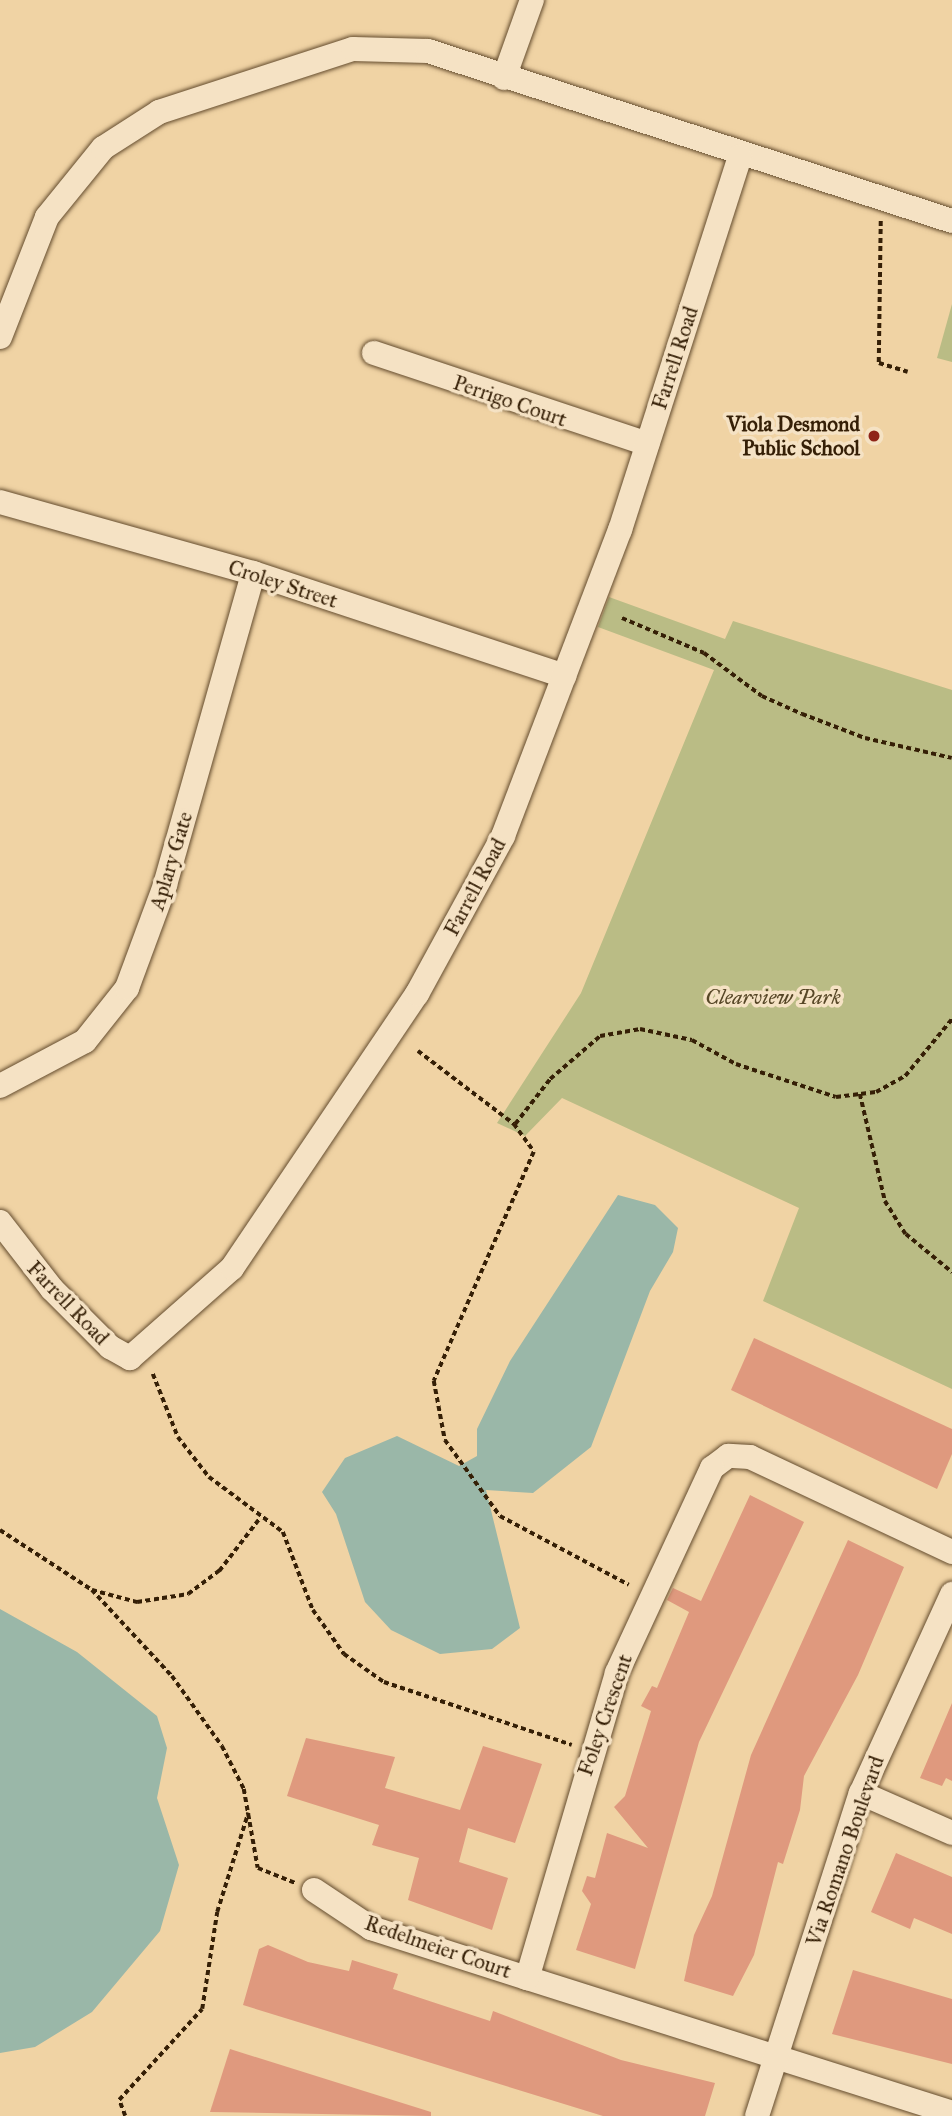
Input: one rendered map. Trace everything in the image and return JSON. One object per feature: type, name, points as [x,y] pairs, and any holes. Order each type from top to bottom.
[{"type":"street","points":[[504,78],[533,0]]},
{"type":"street","points":[[0,337],[37,237],[59,198],[103,149],[159,111],[353,50],[428,51],[740,157],[952,221]]},
{"type":"street","name":"Farrell Road","points":[[0,1222],[52,1289],[110,1348],[130,1358],[232,1268],[417,994],[503,836],[647,444],[740,157]]},
{"type":"street","name":"Perrigo Court","points":[[373,353],[647,444]]},
{"type":"street","name":"Croley Street","points":[[0,502],[253,573],[564,676]]},
{"type":"street","name":"Aplary Gate","points":[[0,1087],[85,1041],[127,988],[165,885],[253,573]]},
{"type":"street","name":"Foley Crescent","points":[[527,1978],[591,1751],[670,1552],[712,1468],[728,1456],[750,1457],[952,1552]]},
{"type":"street","name":"Via Romano Boulevard","points":[[757,2116],[861,1793],[952,1594]]},
{"type":"street","points":[[861,1793],[952,1833]]},
{"type":"street","name":"Redelmeier Court","points":[[314,1890],[370,1928],[527,1978]]},
{"type":"street","points":[[527,1978],[774,2060],[952,2113]]},
{"type":"path","points":[[881,222],[879,363],[908,372]]},
{"type":"path","points":[[622,618],[704,653],[762,696],[802,714],[865,738],[952,758]]},
{"type":"path","points":[[514,1124],[550,1079],[600,1036],[640,1029],[692,1040],[736,1064],[836,1097],[860,1094],[905,1076],[952,1019]]},
{"type":"path","points":[[418,1051],[514,1124],[534,1152],[435,1381],[445,1440],[500,1516],[629,1585]]},
{"type":"path","points":[[860,1094],[885,1201],[906,1234],[952,1272]]},
{"type":"path","points":[[153,1374],[178,1437],[209,1477],[260,1518],[283,1532],[313,1610],[344,1654],[384,1682],[591,1751]]},
{"type":"path","points":[[92,1590],[137,1602],[188,1594],[219,1571],[260,1518]]},
{"type":"path","points":[[0,1530],[92,1590],[204,1716],[244,1789],[258,1868],[314,1890]]},
{"type":"path","points":[[125,2116],[119,2100],[202,2009],[217,1912],[248,1811]]},
{"type":"green space","points":[[952,304],[952,362],[937,358]]},
{"type":"green space","name":"Clearview Park","points":[[609,597],[725,639],[733,621],[952,690],[952,1389],[763,1301],[799,1208],[562,1098],[525,1136],[497,1123],[581,993],[714,670],[598,627]]},
{"type":"shaded area","points":[[618,1195],[655,1205],[678,1228],[673,1252],[650,1291],[591,1447],[533,1493],[486,1490],[520,1628],[492,1649],[440,1654],[391,1630],[365,1602],[336,1514],[322,1492],[345,1458],[397,1436],[459,1466],[477,1456],[477,1429],[510,1361]]},
{"type":"shaded area","points":[[0,1609],[77,1652],[157,1716],[167,1748],[157,1798],[179,1865],[160,1931],[92,2012],[35,2047],[0,2053]]},
{"type":"building","points":[[754,1338],[952,1429],[952,1454],[937,1489],[731,1390]]},
{"type":"building","points":[[750,1495],[804,1522],[699,1742],[635,1969],[576,1950],[591,1904],[582,1891],[587,1876],[595,1878],[607,1833],[648,1848],[614,1807],[625,1796],[651,1711],[641,1706],[652,1686],[657,1688],[689,1612],[667,1600],[673,1588],[701,1601]]},
{"type":"building","points":[[848,1540],[904,1567],[858,1675],[804,1776],[800,1810],[783,1864],[778,1862],[754,1955],[733,1996],[684,1981],[694,1935],[712,1896],[751,1755]]},
{"type":"building","points":[[952,1703],[952,1781],[946,1778],[942,1786],[920,1778]]},
{"type":"building","points":[[306,1738],[395,1757],[385,1788],[460,1810],[483,1746],[542,1764],[515,1843],[468,1828],[459,1862],[508,1878],[492,1930],[408,1900],[419,1858],[372,1845],[379,1825],[287,1796]]},
{"type":"building","points":[[896,1853],[952,1877],[952,1934],[914,1918],[910,1929],[871,1912]]},
{"type":"building","points":[[268,1945],[308,1962],[349,1971],[352,1960],[398,1974],[393,1989],[490,2021],[493,2011],[621,2060],[715,2083],[705,2116],[603,2116],[243,2005],[259,1949]]},
{"type":"building","points":[[853,1970],[952,1999],[952,2064],[832,2034]]},
{"type":"building","points":[[230,2049],[431,2112],[431,2116],[210,2112]]},
{"type":"place","name":"Viola Desmond Public School","points":[[874,436]]}]
